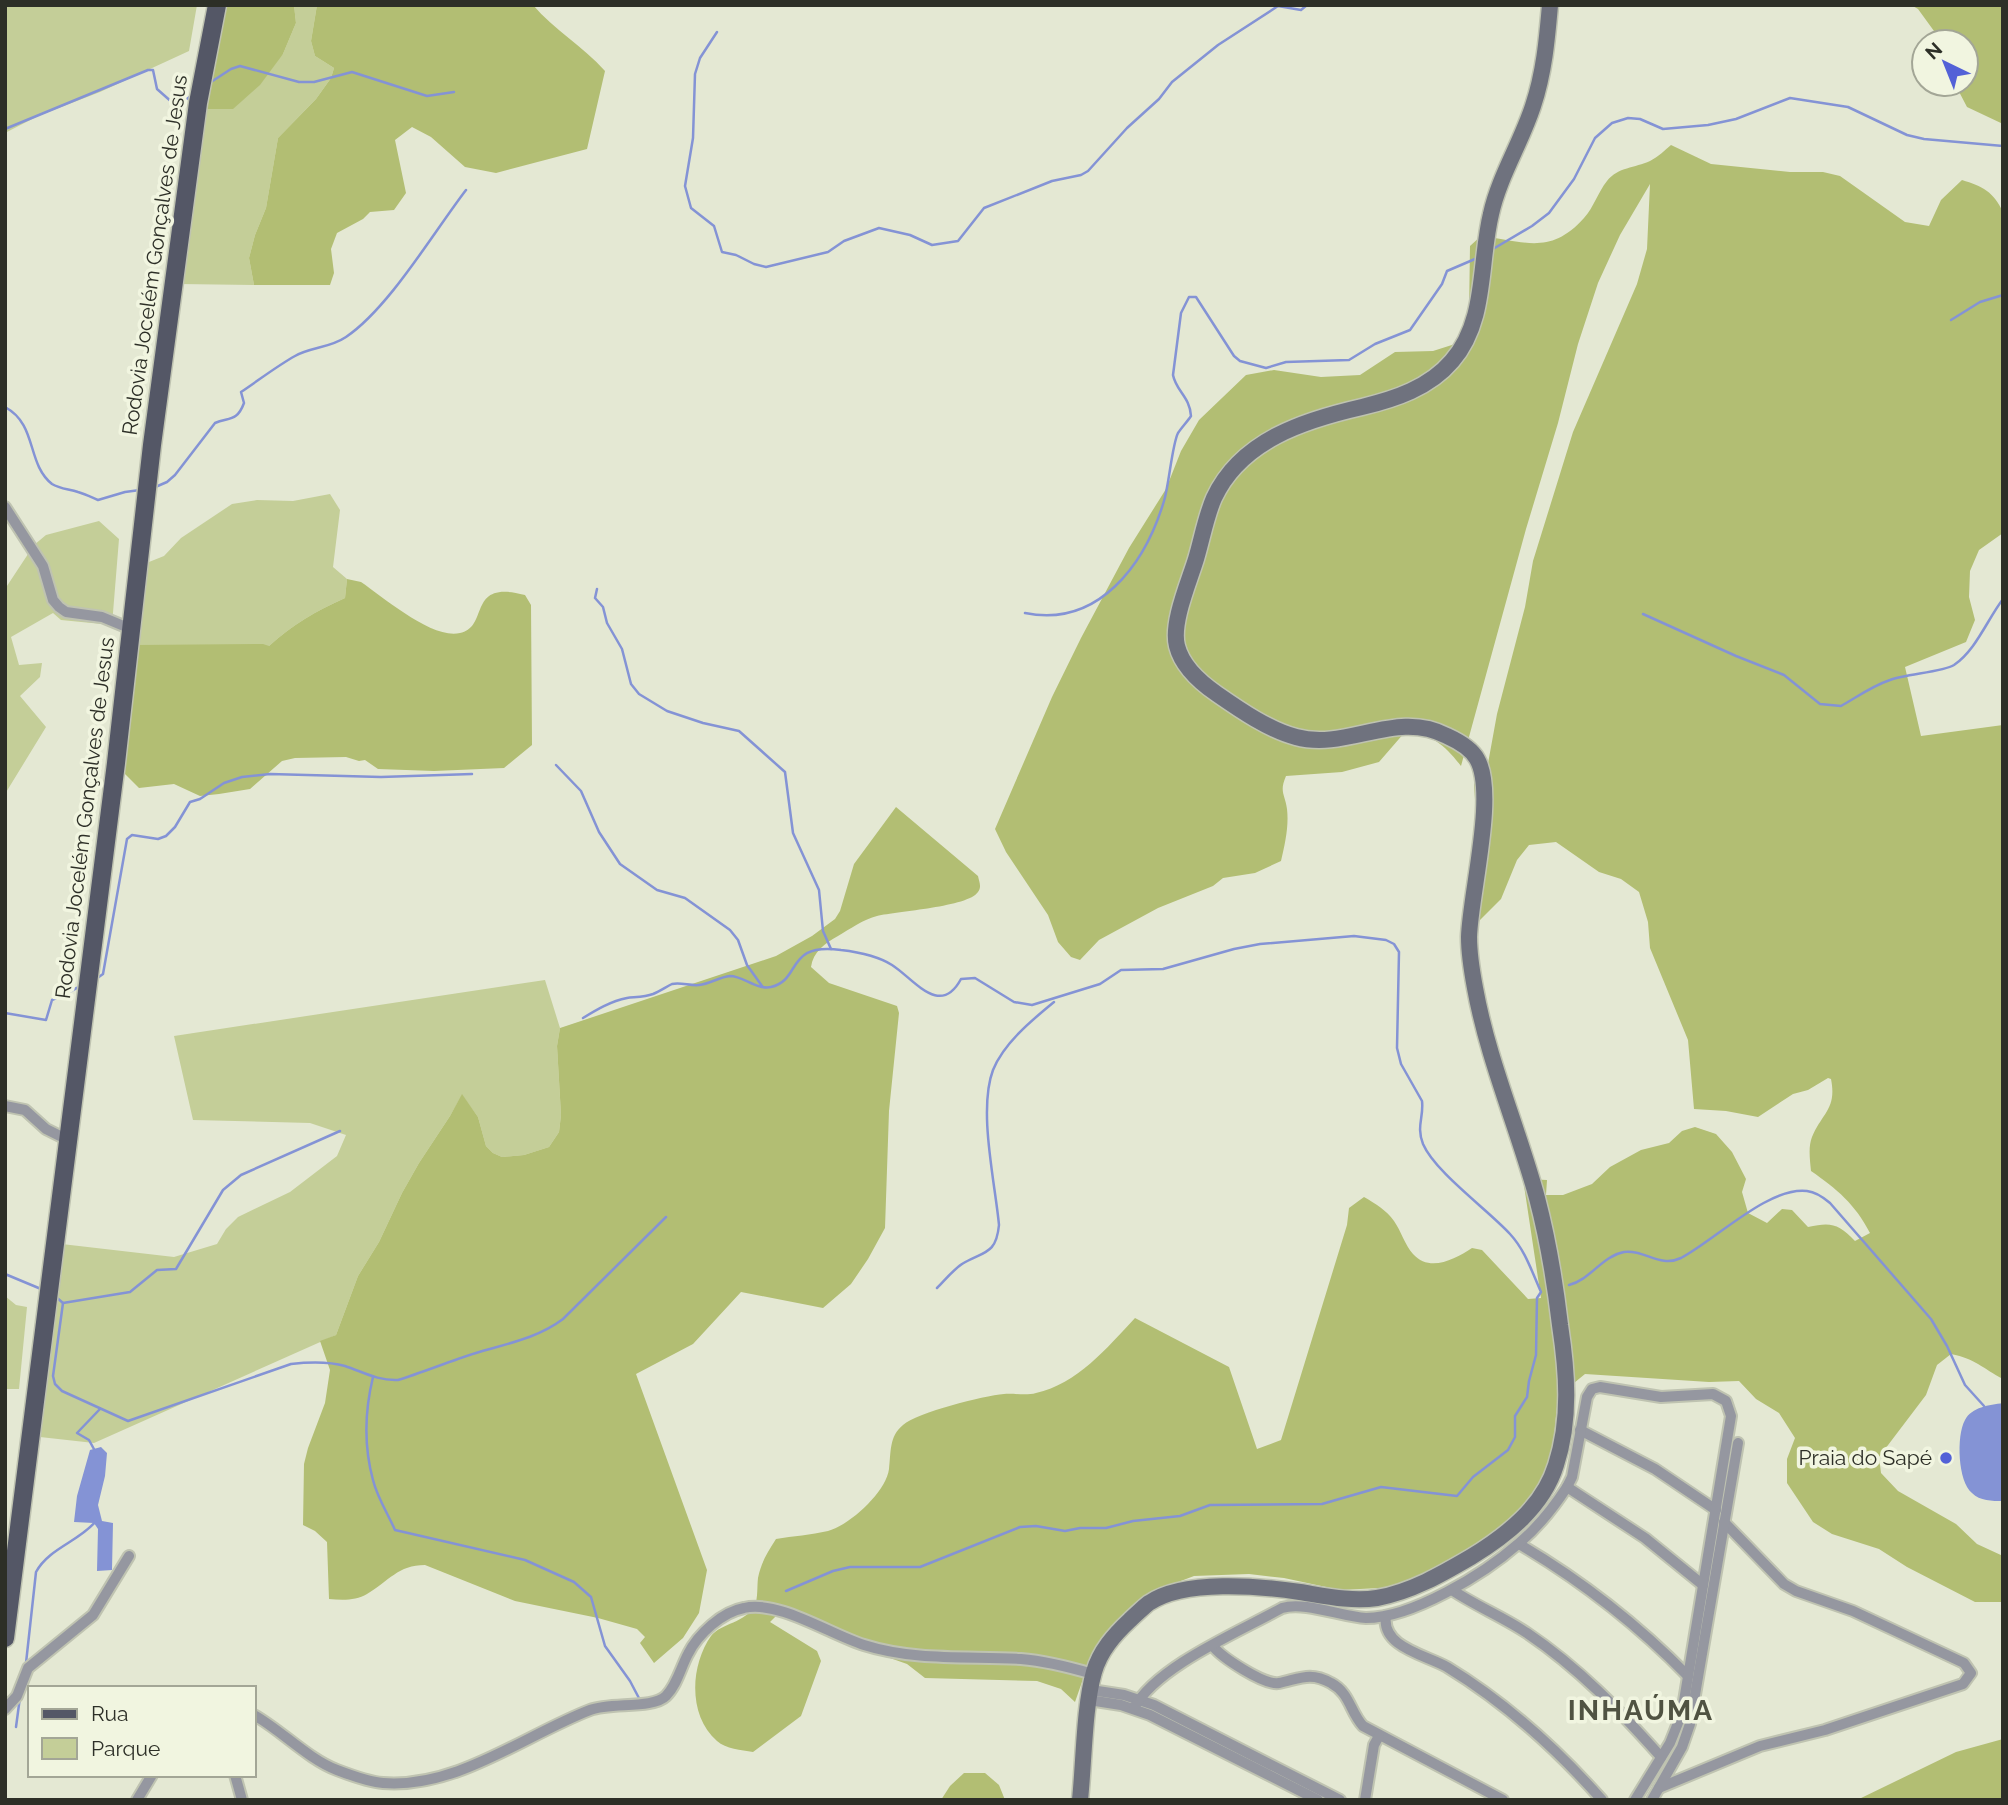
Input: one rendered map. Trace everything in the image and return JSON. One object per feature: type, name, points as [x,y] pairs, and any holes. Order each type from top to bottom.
[{"type":"main road","name":"Rodovia Jocelém Gonçalves de Jesus","points":[[5,1638],[152,445],[198,103],[217,5]]},
{"type":"street","points":[[1080,1800],[1096,1663],[1114,1636],[1151,1601],[1170,1592],[1247,1585],[1332,1597],[1372,1599],[1392,1594],[1429,1580],[1500,1539],[1521,1521],[1555,1469],[1562,1437],[1568,1381],[1554,1281],[1536,1195],[1489,1045],[1474,986],[1469,938],[1482,835],[1484,788],[1479,760],[1462,743],[1434,729],[1397,726],[1336,739],[1300,738],[1275,728],[1201,683],[1184,661],[1177,645],[1176,623],[1213,500],[1228,473],[1250,453],[1288,429],[1315,418],[1405,395],[1428,382],[1452,362],[1472,329],[1480,297],[1482,261],[1492,207],[1533,105],[1544,62],[1550,5]]},
{"type":"street","points":[[5,507],[43,566],[54,600],[59,607],[66,612],[102,617],[131,629]]},
{"type":"street","points":[[5,1106],[25,1110],[47,1129],[68,1140]]},
{"type":"street","points":[[1137,1704],[1167,1672],[1287,1606],[1355,1617],[1386,1616],[1408,1610],[1452,1590],[1519,1544],[1567,1487],[1572,1476],[1587,1397],[1596,1387],[1661,1396],[1713,1394],[1729,1405],[1731,1416],[1679,1724],[1635,1800]]},
{"type":"street","points":[[1580,1430],[1655,1469],[1716,1510]]},
{"type":"street","points":[[1652,1800],[1682,1746],[1690,1724],[1738,1443]]},
{"type":"street","points":[[1567,1487],[1645,1538],[1703,1585]]},
{"type":"street","points":[[1659,1788],[1760,1746],[1825,1730],[1963,1684],[1970,1672],[1965,1663],[1853,1611],[1812,1598],[1784,1584],[1724,1522]]},
{"type":"street","points":[[1519,1544],[1570,1575],[1619,1612],[1688,1676]]},
{"type":"street","points":[[5,1709],[17,1696],[28,1668],[75,1633],[93,1615],[129,1556]]},
{"type":"street","points":[[1452,1590],[1524,1631],[1566,1662],[1616,1707],[1661,1757]]},
{"type":"street","points":[[256,1716],[335,1769],[380,1783],[411,1783],[471,1765],[592,1709],[661,1700],[675,1683],[689,1652],[721,1618],[747,1607],[773,1609],[865,1645],[900,1652],[937,1657],[1021,1659],[1059,1664],[1091,1688],[1169,1712],[1340,1800]]},
{"type":"street","points":[[1386,1616],[1385,1627],[1392,1640],[1437,1661],[1504,1706],[1554,1749],[1602,1800]]},
{"type":"street","points":[[1213,1646],[1223,1657],[1272,1683],[1307,1676],[1331,1682],[1349,1700],[1360,1723],[1379,1736],[1503,1800]]},
{"type":"street","points":[[1137,1704],[1164,1721],[1318,1800]]},
{"type":"street","points":[[1365,1800],[1374,1745],[1379,1736]]},
{"type":"street","points":[[137,1800],[151,1777]]},
{"type":"street","points":[[236,1777],[242,1800]]},
{"type":"green space","points":[[5,5],[197,5],[189,51],[5,133]]},
{"type":"green space","points":[[218,5],[294,5],[296,23],[283,54],[260,85],[233,109],[202,109]]},
{"type":"green space","points":[[294,5],[317,5],[311,41],[315,56],[334,68],[331,78],[316,99],[278,138],[266,208],[249,258],[254,285],[179,284],[202,109],[283,54],[296,23]]},
{"type":"green space","points":[[317,5],[533,5],[605,71],[587,149],[496,173],[465,167],[431,137],[412,127],[395,140],[406,193],[394,210],[370,212],[363,219],[337,233],[331,249],[334,273],[330,285],[254,285],[249,258],[266,208],[278,138],[316,99],[331,78],[334,68],[315,56],[311,41]]},
{"type":"green space","points":[[1911,5],[2003,5],[2003,124],[1967,107],[1962,98],[1980,98],[1980,28],[1932,28],[1918,9]]},
{"type":"green space","points":[[1671,145],[1711,164],[1790,172],[1823,172],[1840,176],[1905,222],[1929,226],[1941,200],[1962,180],[1987,191],[1996,199],[2003,212],[2003,533],[1979,550],[1970,571],[1969,597],[1975,620],[1966,642],[1905,667],[1921,736],[2003,725],[2003,1379],[1973,1361],[1951,1354],[1937,1365],[1926,1395],[1879,1457],[1881,1473],[1898,1491],[1956,1524],[1977,1544],[2003,1556],[2003,1602],[1975,1602],[1907,1567],[1879,1549],[1832,1534],[1813,1522],[1787,1483],[1787,1459],[1795,1438],[1779,1413],[1756,1399],[1739,1381],[1709,1382],[1585,1374],[1558,1396],[1553,1447],[1541,1482],[1513,1524],[1481,1545],[1400,1587],[1340,1590],[1284,1578],[1249,1574],[1194,1576],[1157,1590],[1126,1612],[1089,1662],[1075,1702],[1061,1689],[1037,1681],[925,1678],[907,1664],[822,1634],[788,1617],[776,1616],[770,1622],[817,1651],[821,1661],[801,1716],[753,1752],[721,1744],[708,1731],[701,1718],[695,1690],[699,1662],[711,1636],[751,1611],[755,1605],[761,1568],[776,1539],[837,1528],[866,1506],[886,1478],[895,1434],[911,1420],[951,1405],[1004,1394],[1032,1394],[1065,1382],[1090,1363],[1135,1318],[1229,1367],[1257,1449],[1281,1440],[1347,1225],[1349,1208],[1364,1197],[1391,1217],[1410,1250],[1420,1260],[1427,1263],[1442,1262],[1472,1248],[1482,1250],[1528,1299],[1541,1298],[1523,1179],[1547,1180],[1546,1195],[1563,1195],[1592,1184],[1610,1167],[1641,1150],[1669,1143],[1682,1131],[1695,1127],[1716,1134],[1732,1152],[1746,1179],[1742,1192],[1748,1213],[1767,1223],[1782,1209],[1792,1210],[1808,1227],[1834,1226],[1855,1241],[1870,1233],[1845,1198],[1811,1171],[1811,1141],[1830,1104],[1831,1079],[1793,1094],[1758,1117],[1694,1109],[1688,1040],[1650,948],[1648,922],[1639,892],[1621,879],[1599,872],[1556,842],[1529,845],[1517,860],[1501,899],[1469,931],[1476,815],[1474,784],[1487,769],[1497,714],[1525,607],[1533,561],[1573,432],[1637,284],[1647,249],[1650,184],[1620,235],[1598,283],[1578,344],[1461,766],[1437,742],[1423,735],[1405,732],[1379,762],[1342,772],[1286,776],[1283,790],[1287,822],[1281,861],[1255,873],[1223,878],[1213,886],[1158,908],[1099,940],[1080,960],[1071,957],[1058,942],[1048,915],[1006,852],[995,829],[1052,697],[1081,638],[1129,548],[1166,489],[1181,451],[1199,420],[1246,375],[1274,370],[1321,377],[1360,375],[1395,352],[1433,351],[1455,344],[1469,316],[1470,246],[1481,236],[1524,243],[1548,242],[1560,238],[1584,218],[1611,176],[1650,161]]},
{"type":"green space","points":[[330,494],[340,510],[333,567],[347,579],[345,598],[286,631],[269,646],[138,645],[144,564],[164,556],[181,538],[232,504],[257,500],[293,501]]},
{"type":"green space","points":[[99,521],[119,539],[112,625],[61,620],[53,613],[11,637],[19,665],[42,663],[40,677],[20,696],[46,727],[5,794],[5,589],[34,545],[46,535]]},
{"type":"green space","points":[[347,579],[361,582],[423,624],[449,633],[460,633],[469,629],[486,598],[494,593],[525,595],[531,605],[532,745],[504,768],[434,771],[378,769],[365,760],[346,757],[295,758],[282,761],[250,789],[200,796],[174,784],[139,788],[121,770],[136,645],[269,646],[305,619],[345,598]]},
{"type":"green space","points":[[896,807],[978,876],[980,886],[972,897],[961,901],[867,919],[824,945],[812,962],[811,967],[829,983],[897,1006],[899,1013],[889,1111],[885,1228],[851,1284],[823,1308],[741,1292],[693,1344],[636,1374],[707,1570],[699,1613],[683,1638],[654,1663],[640,1643],[645,1637],[637,1629],[515,1601],[425,1565],[401,1571],[358,1598],[329,1599],[327,1542],[303,1525],[304,1464],[325,1403],[330,1370],[320,1341],[336,1335],[358,1276],[379,1242],[419,1163],[462,1094],[478,1117],[486,1146],[493,1153],[502,1157],[524,1155],[549,1147],[559,1132],[561,1115],[557,1046],[560,1028],[776,956],[812,936],[835,919],[840,911],[854,864]]},
{"type":"green space","points":[[545,980],[560,1028],[557,1046],[561,1115],[559,1132],[549,1147],[524,1155],[502,1157],[493,1153],[486,1146],[478,1117],[462,1095],[419,1163],[379,1242],[358,1276],[336,1335],[94,1443],[40,1437],[29,1450],[53,1243],[174,1257],[217,1244],[226,1229],[238,1217],[290,1192],[337,1156],[346,1135],[310,1123],[193,1120],[174,1036]]},
{"type":"green space","points":[[5,1296],[16,1305],[27,1307],[19,1389],[5,1389]]},
{"type":"green space","points":[[2003,1739],[2003,1800],[1857,1800],[1956,1752]]},
{"type":"green space","points":[[964,1773],[985,1773],[999,1785],[1005,1800],[941,1800],[950,1786]]},
{"type":"water","points":[[2003,1403],[2003,1501],[1986,1500],[1979,1498],[1967,1487],[1961,1469],[1960,1437],[1965,1420],[1972,1412],[1981,1407]]},
{"type":"water","points":[[101,1447],[107,1453],[98,1505],[102,1521],[113,1523],[112,1570],[97,1571],[98,1529],[94,1523],[74,1522],[77,1496],[90,1450]]},
{"type":"waterway","points":[[717,32],[700,58],[695,74],[693,138],[685,186],[691,208],[714,226],[722,252],[766,267],[828,252],[844,241],[879,228],[910,235],[932,245],[958,241],[984,208],[1052,181],[1088,171],[1127,128],[1159,99],[1172,82],[1218,45],[1278,6],[1301,10],[1307,5]]},
{"type":"waterway","points":[[211,82],[240,66],[299,82],[314,82],[352,72],[427,96],[454,92]]},
{"type":"waterway","points":[[5,129],[148,70],[153,70],[157,89],[174,104],[179,104],[191,96]]},
{"type":"waterway","points":[[1493,249],[1549,213],[1574,179],[1595,138],[1612,123],[1628,118],[1640,119],[1663,129],[1708,125],[1736,119],[1790,98],[1848,107],[1907,135],[1924,139],[2003,146]]},
{"type":"waterway","points":[[153,488],[175,475],[215,423],[232,418],[238,413],[244,403],[241,392],[295,356],[340,341],[362,324],[410,269],[466,190]]},
{"type":"waterway","points":[[1025,613],[1051,615],[1075,611],[1096,601],[1115,586],[1145,547],[1164,501],[1178,433],[1191,416],[1173,375],[1181,313],[1189,297],[1196,297],[1234,356],[1240,361],[1266,368],[1286,362],[1349,360],[1375,344],[1410,330],[1442,284],[1447,271],[1475,259]]},
{"type":"waterway","points":[[1951,320],[1980,302],[2003,295]]},
{"type":"waterway","points":[[5,407],[23,424],[38,466],[52,484],[98,500],[140,490]]},
{"type":"waterway","points":[[597,589],[595,598],[603,607],[607,623],[622,649],[631,684],[639,694],[667,711],[739,731],[785,772],[793,833],[819,890],[823,931],[831,949]]},
{"type":"waterway","points":[[1643,614],[1784,675],[1820,704],[1841,706],[1890,680],[1954,665],[1975,643],[2003,599]]},
{"type":"waterway","points":[[556,765],[581,791],[599,832],[620,864],[657,890],[685,898],[730,930],[738,940],[747,965],[762,986]]},
{"type":"waterway","points":[[96,979],[103,974],[127,839],[132,835],[158,839],[166,836],[175,827],[190,802],[200,799],[224,783],[242,777],[270,774],[381,777],[472,774]]},
{"type":"waterway","points":[[583,1018],[615,1001],[650,995],[672,984],[699,985],[730,976],[761,987],[771,987],[781,983],[802,956],[823,949],[854,952],[881,959],[927,992],[936,995],[944,995],[953,990],[961,979],[975,978],[1014,1002],[1032,1005],[1100,984],[1121,970],[1163,969],[1260,944],[1354,936],[1386,940],[1394,944],[1399,952],[1397,1048],[1401,1064],[1422,1101],[1420,1132],[1423,1144],[1429,1155],[1450,1178],[1515,1240],[1541,1292],[1537,1298],[1536,1355],[1527,1397],[1515,1416],[1515,1437],[1508,1450],[1473,1477],[1457,1496],[1381,1487],[1322,1504],[1210,1505],[1180,1516],[1133,1521],[1106,1528],[1065,1531],[1036,1526],[1020,1527],[920,1567],[850,1567],[833,1571],[786,1591]]},
{"type":"waterway","points":[[5,1013],[46,1020],[52,1000],[81,986]]},
{"type":"waterway","points":[[937,1288],[959,1266],[988,1251],[995,1242],[999,1225],[987,1125],[989,1086],[993,1070],[1011,1041],[1054,1002]]},
{"type":"waterway","points":[[56,1297],[63,1303],[130,1292],[157,1270],[176,1269],[223,1190],[241,1175],[340,1131]]},
{"type":"waterway","points":[[1569,1285],[1609,1258],[1624,1252],[1666,1261],[1681,1258],[1742,1216],[1776,1197],[1792,1192],[1813,1192],[1830,1203],[1931,1319],[1965,1385],[1984,1406]]},
{"type":"waterway","points":[[63,1303],[53,1376],[55,1384],[62,1391],[128,1421],[291,1364],[332,1363],[377,1378],[398,1380],[532,1336],[563,1319],[666,1217]]},
{"type":"waterway","points":[[5,1274],[41,1289]]},
{"type":"waterway","points":[[373,1377],[367,1415],[368,1455],[375,1486],[395,1530],[525,1560],[574,1582],[591,1597],[605,1646],[630,1681],[641,1702]]},
{"type":"waterway","points":[[95,1451],[89,1440],[77,1433],[100,1409]]},
{"type":"waterway","points":[[26,1663],[36,1572],[56,1551],[96,1521]]},
{"type":"waterway","points":[[16,1727],[20,1697]]},
{"type":"place","name":"Praia do Sapé","points":[[1946,1458]]},
{"type":"district","name":"INHAÚMA","points":[[1641,1710]]}]
